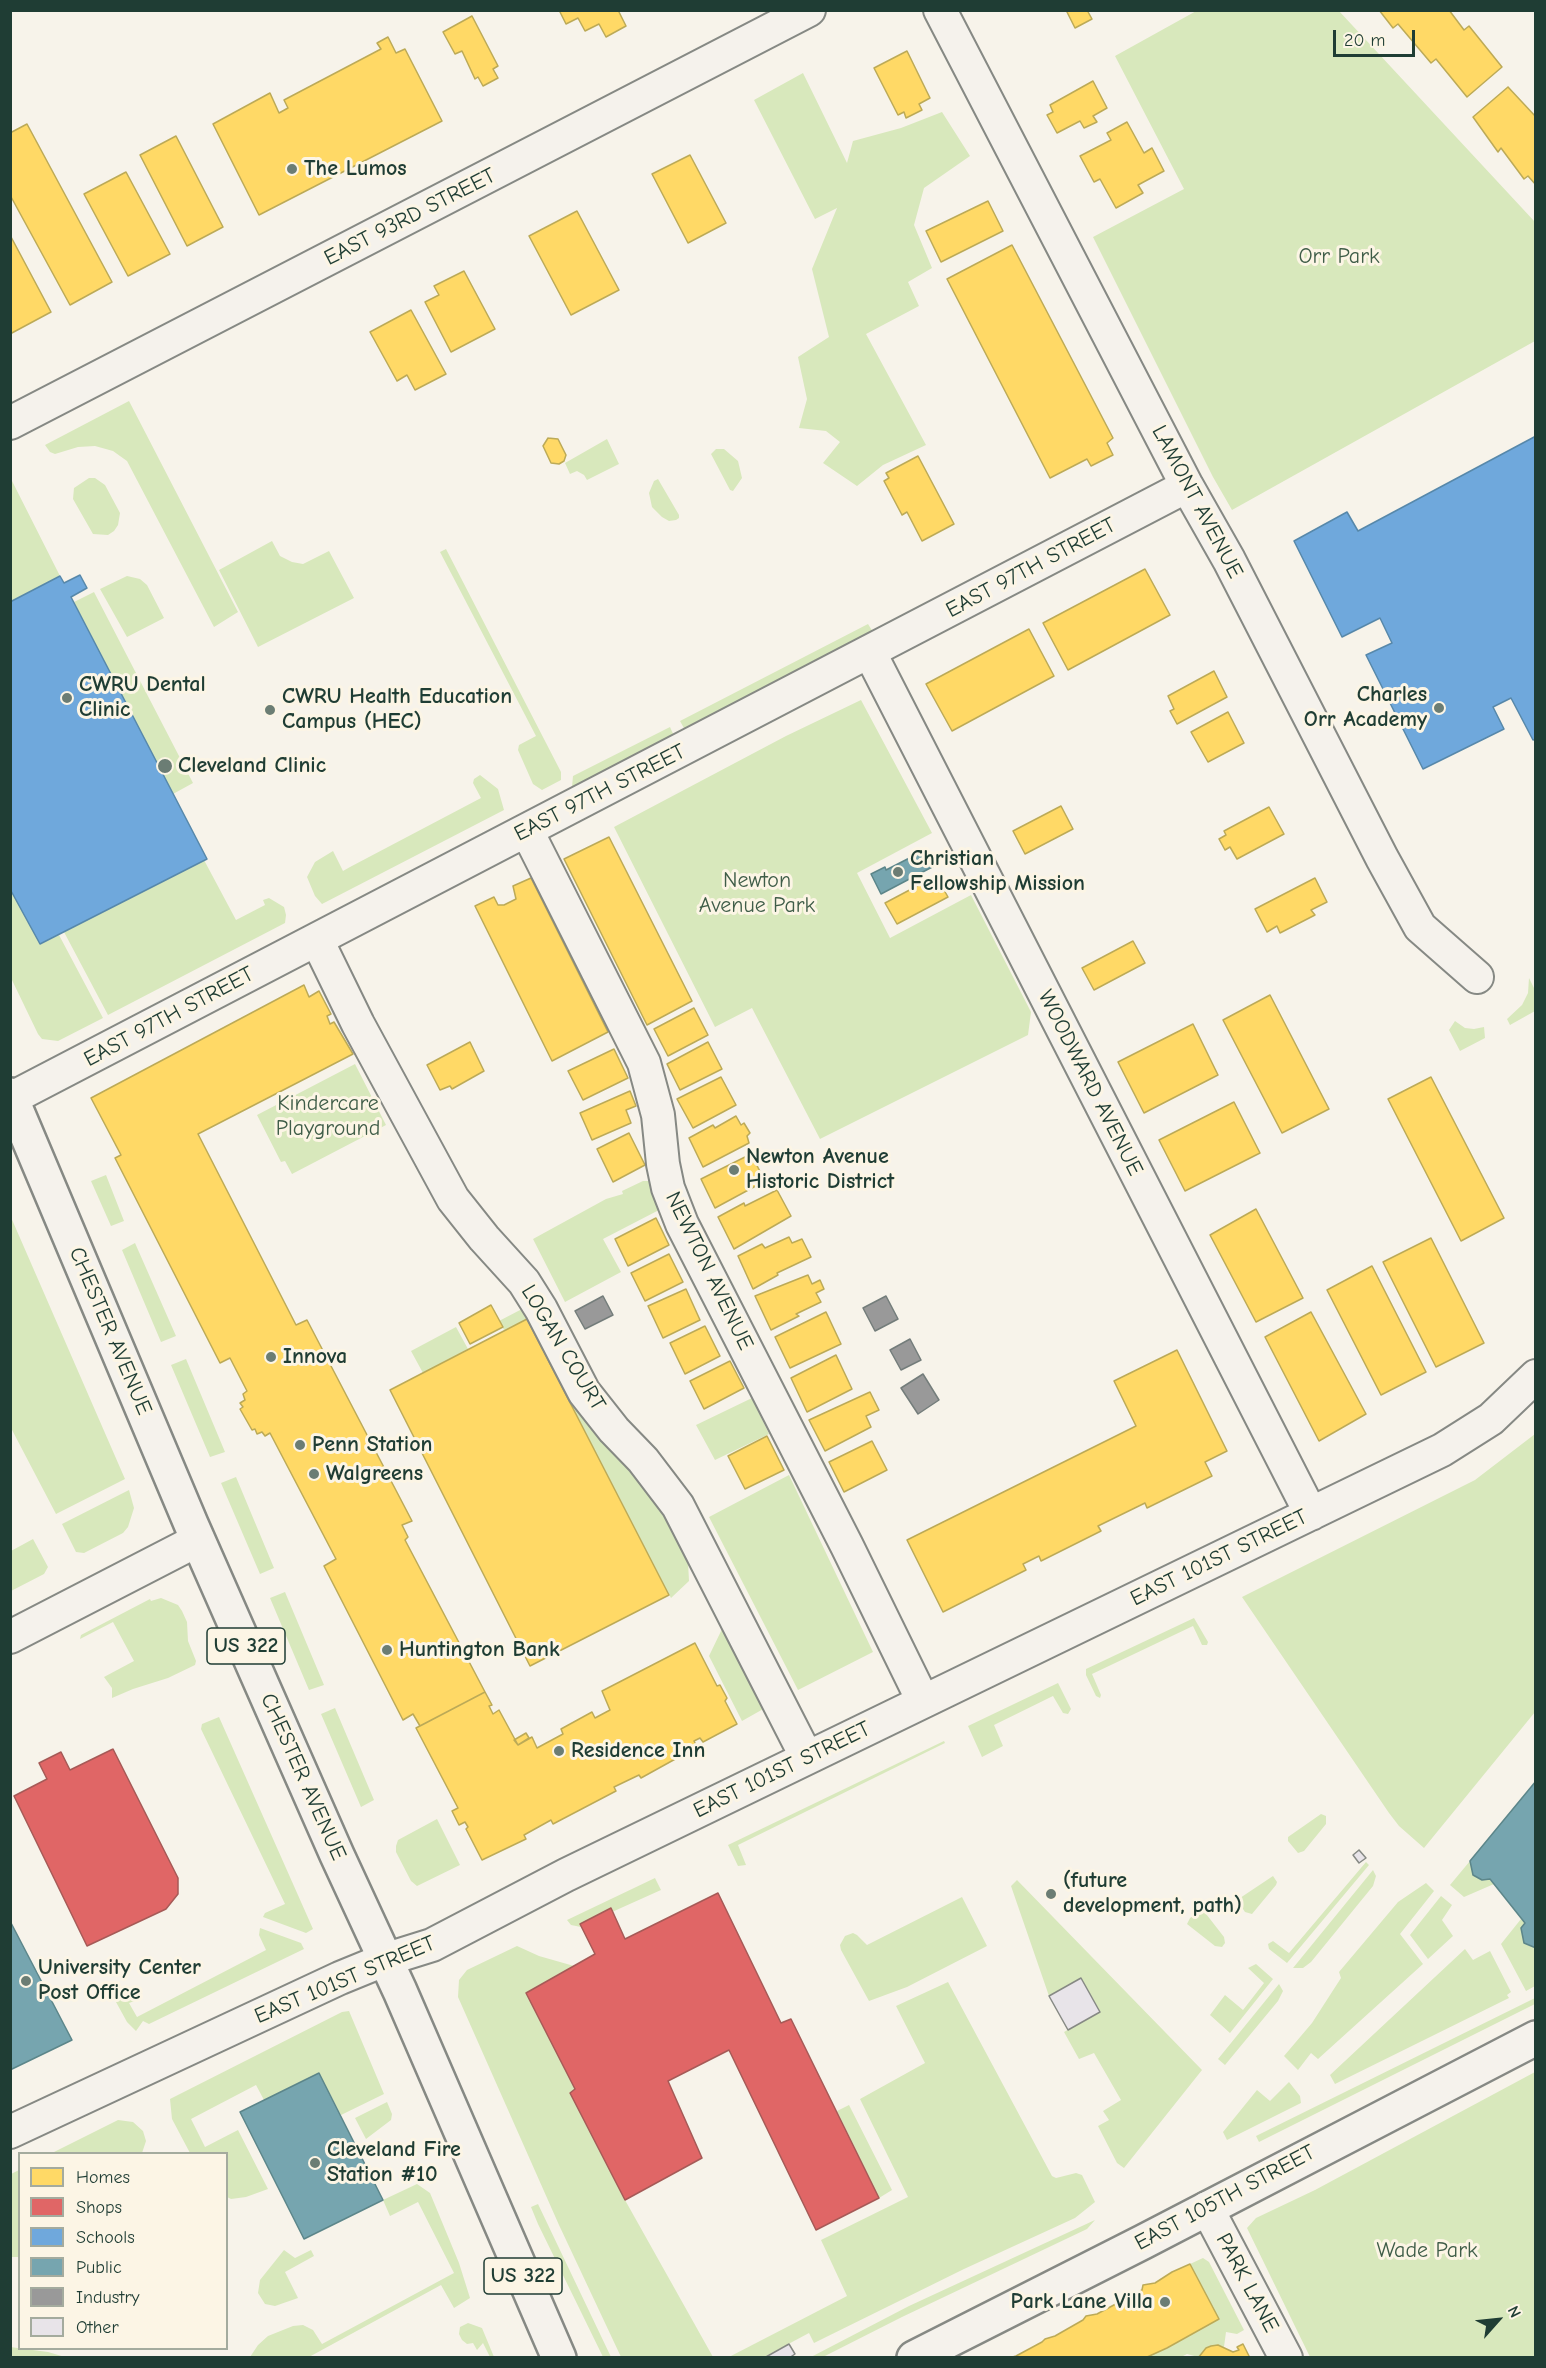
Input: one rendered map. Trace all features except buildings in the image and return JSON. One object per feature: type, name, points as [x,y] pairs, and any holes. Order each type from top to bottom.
[{"type":"main road","name":"CHESTER AVENUE","points":[[11,1096],[198,1540],[384,1960],[400,1991],[559,2358]]},
{"type":"main road","name":"EAST 105TH STREET","points":[[914,2358],[1536,2038]]},
{"type":"street","name":"EAST 93RD STREET","points":[[10,423],[809,10]]},
{"type":"street","name":"LAMONT AVENUE","points":[[940,10],[1187,486],[1229,561],[1420,927],[1477,977]]},
{"type":"street","name":"EAST 97TH STREET","points":[[11,1096],[317,940],[1187,486]]},
{"type":"street","name":"WOODWARD AVENUE","points":[[870,653],[1311,1514]]},
{"type":"street","name":"NEWTON AVENUE","points":[[526,831],[644,1063],[658,1115],[668,1188],[682,1224],[847,1546],[923,1701]]},
{"type":"street","name":"LOGAN COURT","points":[[317,940],[358,1024],[453,1199],[524,1282],[585,1392],[614,1430],[644,1460],[678,1506],[807,1758]]},
{"type":"street","name":"EAST 101ST STREET","points":[[10,2132],[384,1960],[432,1944],[566,1875],[1442,1450],[1491,1419],[1536,1376]]},
{"type":"street","points":[[10,1637],[198,1540]]},
{"type":"street","name":"PARK LANE","points":[[1207,2208],[1286,2358]]},
{"type":"green space","name":"Orr Park","points":[[1198,10],[1339,11],[1535,222],[1535,341],[1232,510],[1213,477],[1093,237],[1184,189],[1115,56]]},
{"type":"green space","points":[[803,73],[847,163],[853,141],[901,128],[942,112],[970,156],[924,188],[914,225],[932,268],[908,282],[919,306],[866,334],[926,445],[883,465],[857,486],[823,463],[840,442],[826,431],[799,428],[807,399],[798,357],[829,337],[812,269],[837,208],[815,219],[754,100]]},
{"type":"green space","points":[[129,401],[238,612],[214,627],[127,461],[113,451],[95,446],[78,447],[55,454],[50,452],[45,445]]},
{"type":"green space","points":[[607,439],[619,464],[587,480],[577,471],[570,474],[565,463]]},
{"type":"green space","points":[[716,449],[724,449],[738,461],[742,478],[733,491],[730,490],[711,454]]},
{"type":"green space","points":[[10,477],[60,576],[11,602],[10,602]]},
{"type":"green space","points":[[89,478],[95,478],[105,485],[120,513],[118,525],[108,535],[93,534],[73,499],[74,488]]},
{"type":"green space","points":[[658,479],[679,515],[676,520],[669,521],[652,507],[649,493],[654,481]]},
{"type":"green space","points":[[272,541],[280,556],[303,564],[329,551],[354,598],[258,647],[219,570]]},
{"type":"green space","points":[[446,549],[561,772],[561,780],[542,790],[533,784],[518,750],[519,745],[536,736],[440,552]]},
{"type":"green space","points":[[127,576],[140,579],[147,585],[164,618],[127,637],[100,589]]},
{"type":"green space","points":[[94,592],[193,783],[173,794],[74,602]]},
{"type":"green space","points":[[868,624],[873,632],[685,730],[680,721]]},
{"type":"green space","name":"Newton Avenue Park","points":[[861,700],[932,833],[857,873],[890,938],[971,895],[1031,1012],[1028,1035],[820,1139],[752,1008],[715,1027],[614,827],[786,736]]},
{"type":"green space","points":[[670,727],[674,736],[572,787],[573,776]]},
{"type":"green space","points":[[480,775],[498,789],[504,810],[322,904],[315,896],[307,877],[315,862],[333,851],[343,871],[481,798],[473,783],[474,779]]},
{"type":"green space","points":[[204,860],[236,920],[265,905],[263,900],[269,898],[284,907],[285,923],[108,1015],[64,932]]},
{"type":"green space","points":[[11,889],[40,944],[59,935],[103,1018],[58,1041],[42,1039],[38,1034],[11,978]]},
{"type":"green space","points":[[1529,978],[1535,990],[1535,1011],[1510,1025],[1507,1019],[1522,1005],[1528,993]]},
{"type":"green space","points":[[1455,1021],[1465,1028],[1484,1027],[1485,1038],[1460,1051],[1449,1030]]},
{"type":"green space","name":"Kindercare Playground","points":[[355,1064],[386,1125],[292,1174],[285,1161],[281,1162],[257,1115]]},
{"type":"green space","points":[[106,1175],[124,1221],[111,1226],[91,1181]]},
{"type":"green space","points":[[643,1181],[650,1181],[659,1210],[603,1239],[621,1272],[565,1302],[533,1239],[606,1199],[623,1194],[622,1191]]},
{"type":"green space","points":[[10,1215],[125,1479],[56,1514],[11,1428]]},
{"type":"green space","points":[[135,1243],[176,1336],[161,1342],[122,1250]]},
{"type":"green space","points":[[522,1309],[618,1456],[653,1494],[682,1548],[688,1562],[689,1581],[671,1598],[527,1319],[504,1330],[499,1321]]},
{"type":"green space","points":[[456,1327],[468,1349],[423,1373],[411,1351]]},
{"type":"green space","points":[[186,1359],[225,1452],[210,1457],[171,1365]]},
{"type":"green space","points":[[752,1398],[769,1434],[715,1460],[696,1425]]},
{"type":"green space","points":[[1535,1434],[1535,1712],[1424,1848],[1399,1826],[1389,1813],[1242,1597],[1475,1480]]},
{"type":"green space","points":[[789,1475],[873,1652],[798,1690],[709,1517]]},
{"type":"green space","points":[[236,1477],[274,1568],[260,1574],[221,1483]]},
{"type":"green space","points":[[129,1490],[134,1508],[128,1527],[123,1533],[84,1553],[76,1552],[62,1524]]},
{"type":"green space","points":[[33,1539],[48,1567],[44,1574],[11,1591],[11,1551]]},
{"type":"green space","points":[[285,1592],[324,1685],[309,1690],[270,1598]]},
{"type":"green space","points":[[161,1598],[178,1605],[182,1611],[187,1622],[188,1641],[196,1661],[195,1665],[168,1678],[112,1698],[112,1688],[104,1677],[134,1661],[113,1622],[80,1639],[81,1635],[150,1599],[151,1601]]},
{"type":"green space","points":[[1194,1618],[1208,1642],[1207,1645],[1202,1645],[1193,1626],[1092,1674],[1101,1695],[1100,1698],[1096,1696],[1086,1675],[1086,1669]]},
{"type":"green space","points":[[723,1627],[765,1708],[742,1721],[709,1656]]},
{"type":"green space","points":[[1058,1683],[1071,1709],[1068,1714],[1063,1713],[1053,1696],[994,1725],[1003,1746],[982,1757],[968,1726]]},
{"type":"green space","points":[[335,1708],[374,1800],[361,1807],[321,1714]]},
{"type":"green space","points":[[219,1717],[313,1929],[306,1933],[263,1917],[265,1913],[285,1904],[201,1729],[202,1724]]},
{"type":"green space","points":[[944,1741],[945,1743],[738,1845],[746,1865],[738,1866],[728,1845]]},
{"type":"green space","points":[[1321,1814],[1326,1816],[1326,1824],[1304,1851],[1298,1853],[1288,1841],[1288,1837]]},
{"type":"green space","points":[[437,1819],[460,1865],[417,1886],[411,1881],[396,1852],[396,1846],[398,1840]]},
{"type":"green space","points":[[1470,1861],[1494,1884],[1464,1897],[1450,1885]]},
{"type":"green space","points":[[1366,1862],[1369,1865],[1287,1963],[1269,1949],[1268,1944],[1273,1941],[1289,1953]]},
{"type":"green space","points":[[1373,1870],[1376,1876],[1373,1886],[1311,1962],[1303,1968],[1293,1968]]},
{"type":"green space","points":[[1273,1876],[1277,1882],[1276,1885],[1252,1914],[1245,1912],[1239,1903],[1240,1898]]},
{"type":"green space","points":[[655,1878],[661,1890],[612,1912],[610,1909],[580,1924],[581,1927],[571,1925],[567,1920]]},
{"type":"green space","points":[[1017,1880],[1202,2070],[1124,2168],[1117,2163],[1098,2126],[1109,2120],[1103,2111],[1121,2100],[1094,2053],[1079,2059],[1064,2032],[1100,2011],[1081,1978],[1049,1996],[1011,1886]]},
{"type":"green space","points":[[1426,1883],[1434,1891],[1400,1934],[1423,1964],[1318,2059],[1311,2053],[1298,2070],[1284,2056],[1312,2023],[1341,1978],[1339,1972],[1398,1902]]},
{"type":"green space","points":[[1441,1896],[1452,1905],[1442,1920],[1453,1936],[1428,1959],[1410,1935]]},
{"type":"green space","points":[[962,1897],[987,1946],[907,1987],[869,2001],[841,1950],[840,1945],[845,1936],[853,1933],[867,1945]]},
{"type":"green space","points":[[1203,1910],[1224,1937],[1225,1943],[1222,1947],[1215,1946],[1187,1924],[1190,1918]]},
{"type":"green space","points":[[1521,1919],[1525,1923],[1521,1928],[1524,1943],[1535,1948],[1535,1986],[1526,1991],[1501,1944]]},
{"type":"green space","points":[[260,1928],[301,1943],[304,1949],[149,2024],[143,2021],[136,2031],[127,2022],[116,2002],[118,2000],[139,1990],[142,1994],[140,1999],[129,2003],[137,2017],[266,1950],[259,1935]]},
{"type":"green space","points":[[517,1946],[539,1956],[574,1966],[526,1993],[575,2089],[570,2093],[625,2200],[713,2357],[621,2357],[559,2225],[458,1997],[459,1980],[467,1970]]},
{"type":"green space","points":[[1465,1949],[1473,1960],[1490,1951],[1511,1992],[1507,1995],[1509,1998],[1335,2084],[1330,2075]]},
{"type":"green space","points":[[1256,1964],[1273,1979],[1230,2033],[1210,2015],[1225,1995],[1243,2010],[1264,1983],[1248,1968]]},
{"type":"green space","points":[[948,1982],[1052,2176],[1056,2178],[1076,2173],[1082,2175],[1095,2202],[1075,2218],[964,2269],[814,2343],[809,2333],[764,2357],[729,2357],[847,2296],[821,2240],[908,2197],[860,2099],[925,2063],[896,2006]]},
{"type":"green space","points":[[1279,1984],[1283,1991],[1278,2001],[1225,2065],[1218,2059]]},
{"type":"green space","points":[[1535,1998],[1535,2004],[1259,2142],[1256,2136]]},
{"type":"green space","points":[[349,2011],[384,2094],[341,2115],[319,2073],[264,2100],[256,2085],[191,2119],[205,2147],[238,2130],[268,2189],[246,2197],[228,2198],[228,2152],[189,2152],[172,2119],[170,2099],[342,2012]]},
{"type":"green space","name":"Wade Park","points":[[1535,2072],[1535,2357],[1310,2357],[1247,2228],[1256,2218],[1315,2190]]},
{"type":"green space","points":[[1289,2082],[1300,2096],[1301,2103],[1227,2140],[1223,2132],[1257,2090],[1270,2101]]},
{"type":"green space","points":[[387,2102],[392,2114],[391,2120],[366,2139],[355,2118]]},
{"type":"green space","points":[[849,2105],[892,2190],[879,2198],[837,2111]]},
{"type":"green space","points":[[118,2120],[133,2122],[143,2131],[146,2141],[142,2152],[54,2152]]},
{"type":"green space","points":[[18,2170],[18,2257],[11,2257],[11,2174]]},
{"type":"green space","points":[[417,2184],[430,2193],[459,2263],[470,2298],[454,2308],[441,2285],[309,2357],[250,2357],[268,2336],[293,2326],[303,2325],[313,2330],[322,2344],[454,2273],[418,2202],[390,2216],[383,2200]]},
{"type":"green space","points":[[538,2204],[611,2357],[603,2357],[538,2224],[531,2207]]},
{"type":"green space","points":[[1095,2220],[1087,2229],[823,2357],[811,2357],[909,2306]]},
{"type":"green space","points":[[284,2250],[295,2258],[311,2250],[314,2256],[285,2272],[298,2298],[275,2306],[265,2304],[258,2293],[260,2280]]},
{"type":"green space","points":[[1203,2258],[1209,2262],[1244,2330],[1237,2334],[1226,2332],[1224,2347],[1218,2345],[1206,2348],[1198,2357],[1187,2354],[1181,2357],[1145,2358],[1190,2264]]},
{"type":"green space","points":[[468,2323],[482,2328],[494,2357],[490,2357],[483,2343],[477,2350],[473,2343],[467,2344],[462,2340],[459,2334],[460,2327]]},
{"type":"green space","points":[[10,2347],[18,2348],[18,2350],[48,2352],[65,2357],[11,2357]]},
{"type":"place","name":"The Lumos","points":[[292,169]]},
{"type":"place","name":"CWRU Dental Clinic","points":[[67,698]]},
{"type":"place","name":"Charles Orr Academy","points":[[1439,708]]},
{"type":"place","name":"CWRU Health Education Campus (HEC)","points":[[270,710]]},
{"type":"place","name":"Cleveland Clinic","points":[[165,766]]},
{"type":"place","name":"Christian Fellowship Mission","points":[[898,872]]},
{"type":"place","name":"Newton Avenue Historic District","points":[[734,1170]]},
{"type":"place","name":"Innova","points":[[271,1357]]},
{"type":"place","name":"Penn Station","points":[[300,1445]]},
{"type":"place","name":"Walgreens","points":[[314,1474]]},
{"type":"place","name":"Huntington Bank","points":[[387,1650]]},
{"type":"place","name":"Residence Inn","points":[[559,1751]]},
{"type":"place","name":"(future development, path)","points":[[1051,1894]]},
{"type":"place","name":"University Center Post Office","points":[[26,1981]]},
{"type":"place","name":"Cleveland Fire Station #10","points":[[315,2163]]},
{"type":"place","name":"Park Lane Villa","points":[[1165,2302]]}]
